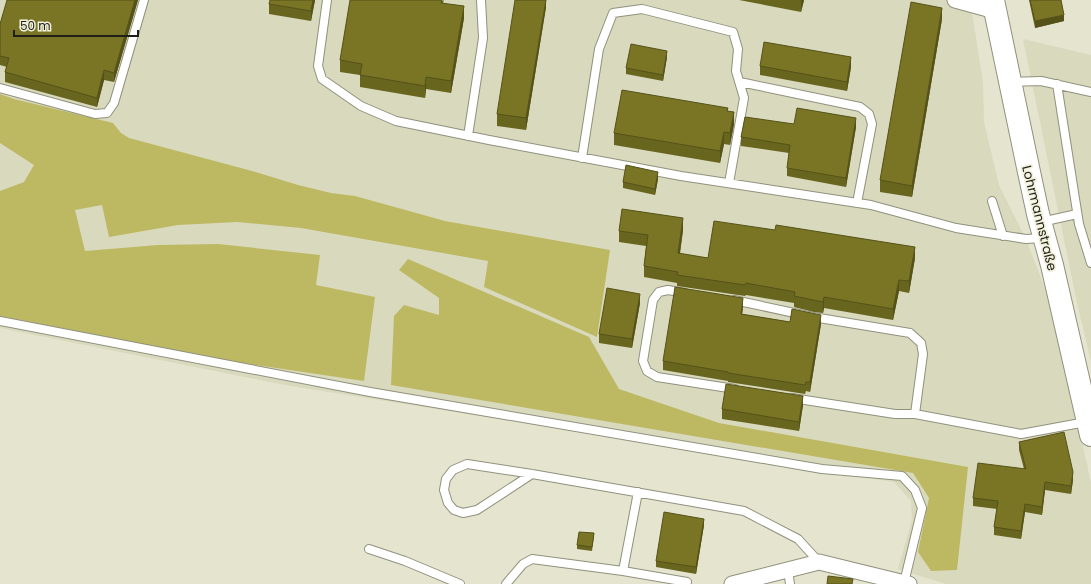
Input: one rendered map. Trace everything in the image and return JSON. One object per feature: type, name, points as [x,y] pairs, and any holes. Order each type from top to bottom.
[{"type":"street","points":[[954,0],[994,5]]},
{"type":"street","name":"Lohrmannstraße","points":[[994,5],[1043,230],[1090,428]]},
{"type":"street","points":[[732,584],[789,577],[818,562],[907,583]]},
{"type":"lane","points":[[0,88],[94,114],[107,113],[114,103],[144,0]]},
{"type":"lane","points":[[327,0],[318,66],[322,79],[361,106],[396,121],[680,176],[870,205],[956,228],[1003,236],[1026,239],[1077,214]]},
{"type":"lane","points":[[468,136],[483,38],[482,0]]},
{"type":"lane","points":[[582,158],[599,49],[613,13],[642,9],[733,32],[738,49],[736,71],[744,98],[729,184]]},
{"type":"lane","points":[[1010,82],[1041,81],[1091,92]]},
{"type":"lane","points":[[740,82],[860,107],[869,114],[872,124],[856,203]]},
{"type":"lane","points":[[1057,84],[1078,224],[1091,263]]},
{"type":"lane","points":[[992,201],[1003,236]]},
{"type":"lane","points":[[692,294],[668,290],[659,292],[653,300],[643,361],[647,371],[657,377],[741,390]]},
{"type":"lane","points":[[723,298],[813,317],[910,333],[920,343],[923,354],[915,414]]},
{"type":"lane","points":[[0,321],[378,393],[822,468],[902,476],[915,490],[922,508],[907,583]]},
{"type":"lane","points":[[788,397],[895,414],[915,414],[1021,434],[1090,428]]},
{"type":"lane","points":[[532,474],[478,510],[463,513],[454,510],[448,503],[444,490],[446,479],[453,470],[467,464],[532,474],[744,511],[798,538],[818,562]]},
{"type":"lane","points":[[623,571],[638,492]]},
{"type":"lane","points":[[369,550],[405,560],[460,584]]},
{"type":"lane","points":[[506,584],[523,564],[532,559],[623,571],[687,582]]},
{"type":"shaded area","points":[[0,0],[970,0],[983,82],[984,122],[999,185],[1026,239],[1054,312],[1091,483],[1091,584],[946,584],[898,569],[912,520],[911,501],[894,482],[285,385],[0,328]]},
{"type":"shaded area","points":[[1023,39],[1091,55],[1091,361],[1077,303]]},
{"type":"shaded area","points":[[0,94],[14,99],[113,123],[121,133],[129,138],[298,185],[331,193],[355,196],[445,221],[610,250],[597,337],[484,287],[488,261],[301,228],[237,222],[178,225],[109,237],[102,205],[75,210],[85,251],[158,245],[218,244],[320,255],[316,285],[375,297],[364,381],[228,361],[0,316],[0,191],[24,182],[34,165],[0,143]]},
{"type":"shaded area","points":[[408,259],[589,337],[619,389],[719,423],[968,467],[957,570],[931,571],[918,552],[929,498],[913,473],[391,385],[394,316],[404,305],[439,315],[439,298],[399,270]]},
{"type":"building","points":[[7,0],[135,0],[114,73],[104,70],[97,98],[5,72],[9,58],[0,56],[0,24]]},
{"type":"building","points":[[270,0],[313,0],[311,11],[269,4]]},
{"type":"building","points":[[350,0],[442,0],[441,3],[464,6],[451,81],[426,77],[425,86],[360,75],[362,64],[340,60]]},
{"type":"building","points":[[515,0],[546,0],[526,118],[497,114]]},
{"type":"building","points":[[1030,0],[1061,0],[1064,15],[1035,21]]},
{"type":"building","points":[[911,2],[942,8],[912,186],[880,180]]},
{"type":"building","points":[[764,42],[851,57],[847,82],[760,66]]},
{"type":"building","points":[[631,44],[667,51],[663,75],[626,68]]},
{"type":"building","points":[[622,90],[728,108],[727,111],[734,112],[730,133],[724,132],[720,151],[614,133]]},
{"type":"building","points":[[797,108],[856,118],[846,178],[787,168],[790,145],[741,137],[745,117],[794,124]]},
{"type":"building","points":[[626,165],[658,172],[655,189],[623,182]]},
{"type":"building","points":[[622,209],[683,218],[678,253],[708,258],[714,221],[775,230],[776,225],[915,247],[909,281],[899,280],[893,309],[824,297],[823,302],[794,296],[795,292],[746,283],[745,285],[677,275],[678,272],[644,266],[648,235],[619,231]]},
{"type":"building","points":[[675,287],[743,298],[741,314],[790,322],[792,309],[821,315],[810,382],[806,382],[805,385],[663,361]]},
{"type":"building","points":[[607,288],[640,294],[632,339],[599,334]]},
{"type":"building","points":[[726,384],[803,396],[799,422],[722,409]]},
{"type":"building","points":[[1064,432],[1073,472],[1071,486],[1045,482],[1042,507],[1025,504],[1021,531],[994,527],[998,501],[973,498],[978,463],[1026,469],[1019,442]]},
{"type":"building","points":[[664,512],[704,519],[696,567],[656,561]]},
{"type":"building","points":[[579,532],[594,533],[592,547],[577,545]]},
{"type":"building","points":[[828,576],[853,579],[852,584],[827,584]]}]
